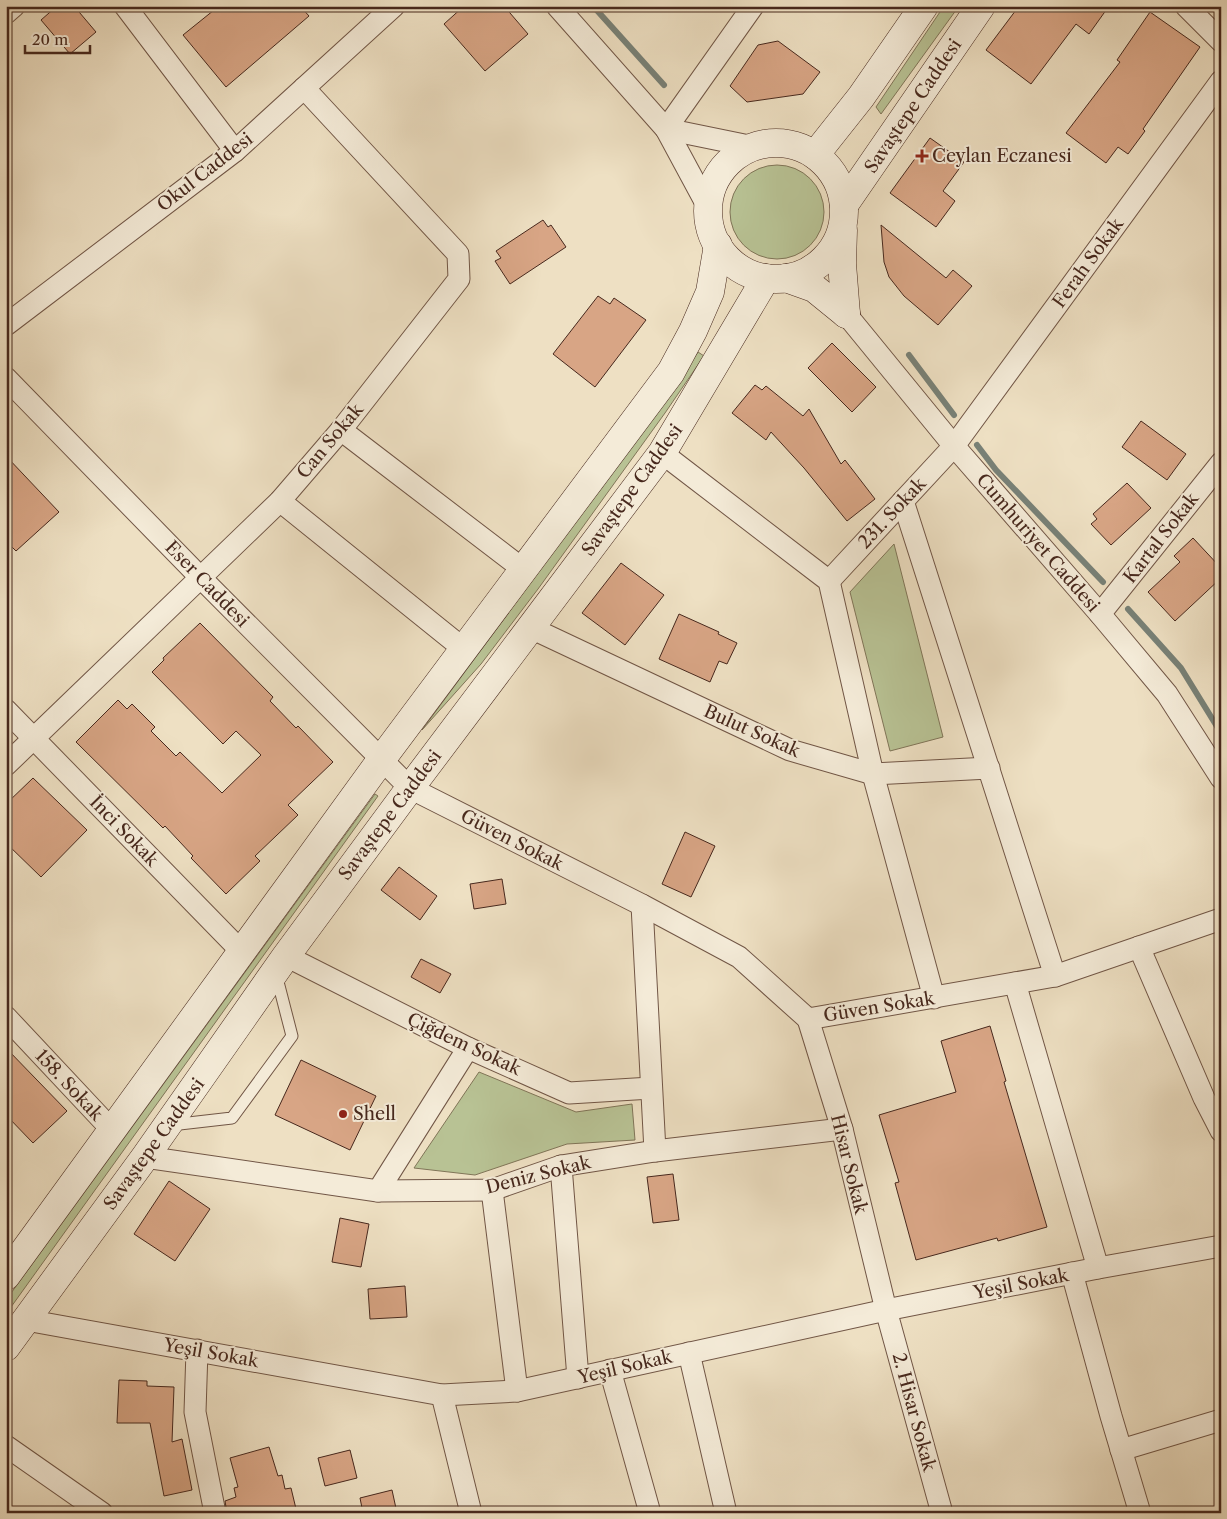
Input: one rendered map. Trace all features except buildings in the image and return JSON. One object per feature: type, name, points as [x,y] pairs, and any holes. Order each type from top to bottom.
[{"type":"main road","points":[[815,155],[861,97],[924,6]]},
{"type":"main road","name":"Savaştepe Caddesi","points":[[844,215],[981,6]]},
{"type":"main road","points":[[774,143],[796,146],[815,155],[830,168],[840,186],[844,215],[842,264],[846,314],[814,288],[747,272],[730,261],[718,245],[710,227],[708,207],[712,188],[722,170],[736,156],[754,147],[774,143]]},
{"type":"main road","points":[[776,278],[806,272],[823,261],[836,245],[844,215]]},
{"type":"main road","points":[[6,1276],[381,760],[671,372],[693,331],[710,292],[718,245]]},
{"type":"main road","name":"Savaştepe Caddesi","points":[[6,1347],[145,1158],[281,964],[410,788],[662,453],[776,278]]},
{"type":"street","points":[[6,13],[14,6]]},
{"type":"street","points":[[125,6],[236,151]]},
{"type":"street","name":"Okul Caddesi","points":[[6,325],[236,151],[394,6]]},
{"type":"street","points":[[557,6],[666,129],[708,207]]},
{"type":"street","points":[[666,129],[753,6]]},
{"type":"street","points":[[1186,6],[1221,42]]},
{"type":"street","name":"Ferah Sokak","points":[[954,446],[1221,81]]},
{"type":"street","name":"Can Sokak","points":[[6,765],[280,501],[341,430],[459,279],[458,254],[304,88]]},
{"type":"street","points":[[666,129],[754,147]]},
{"type":"street","name":"Cumhuriyet Caddesi","points":[[846,314],[954,446],[1167,694],[1221,778]]},
{"type":"street","name":"Eser Caddesi","points":[[6,378],[410,788]]},
{"type":"street","points":[[341,430],[524,570]]},
{"type":"street","name":"231. Sokak","points":[[829,581],[954,446]]},
{"type":"street","points":[[662,453],[829,581],[873,774],[934,998]]},
{"type":"street","name":"Kartal Sokak","points":[[1100,614],[1221,463]]},
{"type":"street","points":[[280,501],[465,650]]},
{"type":"street","points":[[903,501],[1055,976]]},
{"type":"street","name":"Bulut Sokak","points":[[530,628],[790,750],[873,774],[989,768]]},
{"type":"street","name":"İnci Sokak","points":[[6,710],[242,952]]},
{"type":"street","name":"Güven Sokak","points":[[410,788],[739,957],[808,1019],[1055,976],[1221,919]]},
{"type":"street","points":[[642,906],[654,1151]]},
{"type":"street","points":[[1139,947],[1204,1098],[1221,1131]]},
{"type":"street","name":"Çiğdem Sokak","points":[[281,964],[569,1093],[652,1088]]},
{"type":"street","points":[[1015,984],[1098,1268]]},
{"type":"street","name":"158. Sokak","points":[[6,1018],[112,1130]]},
{"type":"street","name":"Hisar Sokak","points":[[808,1019],[842,1129],[886,1310]]},
{"type":"street","points":[[378,1191],[468,1048]]},
{"type":"street","name":"Deniz Sokak","points":[[145,1158],[378,1191],[492,1190],[560,1166],[654,1151],[842,1129]]},
{"type":"street","points":[[560,1166],[578,1378]]},
{"type":"street","points":[[492,1190],[517,1390]]},
{"type":"street","name":"Yeşil Sokak","points":[[26,1320],[442,1396],[517,1390],[886,1310],[1221,1246]]},
{"type":"street","points":[[1072,1274],[1140,1513]]},
{"type":"street","name":"2. Hisar Sokak","points":[[886,1310],[942,1513]]},
{"type":"street","points":[[196,1350],[195,1412],[211,1512]]},
{"type":"street","points":[[689,1353],[726,1513]]},
{"type":"street","points":[[610,1370],[650,1513]]},
{"type":"street","points":[[442,1396],[471,1513]]},
{"type":"street","points":[[1121,1450],[1221,1420]]},
{"type":"street","points":[[6,1446],[102,1513]]},
{"type":"lane","points":[[167,1126],[232,1118],[292,1036],[281,964]]},
{"type":"green space","points":[[944,6],[959,6],[881,114],[876,107]]},
{"type":"green space","points":[[777,165],[795,169],[810,179],[820,194],[824,212],[820,230],[810,245],[795,255],[777,259],[759,255],[744,245],[734,230],[730,212],[734,194],[744,179],[759,169]]},
{"type":"green space","points":[[698,352],[704,356],[538,589],[481,664],[422,730],[669,395]]},
{"type":"green space","points":[[894,544],[943,737],[890,751],[850,592]]},
{"type":"green space","points":[[375,794],[378,796],[6,1314],[6,1300]]},
{"type":"green space","points":[[479,1072],[576,1112],[632,1104],[635,1140],[567,1144],[475,1175],[414,1168]]},
{"type":"waterway","points":[[593,6],[664,85]]},
{"type":"waterway","points":[[909,355],[954,415]]},
{"type":"waterway","points":[[977,445],[996,470],[1103,582]]},
{"type":"waterway","points":[[1128,609],[1181,668],[1221,733]]},
{"type":"place","name":"Ceylan Eczanesi","points":[[922,156]]},
{"type":"place","name":"Shell","points":[[343,1114]]}]
